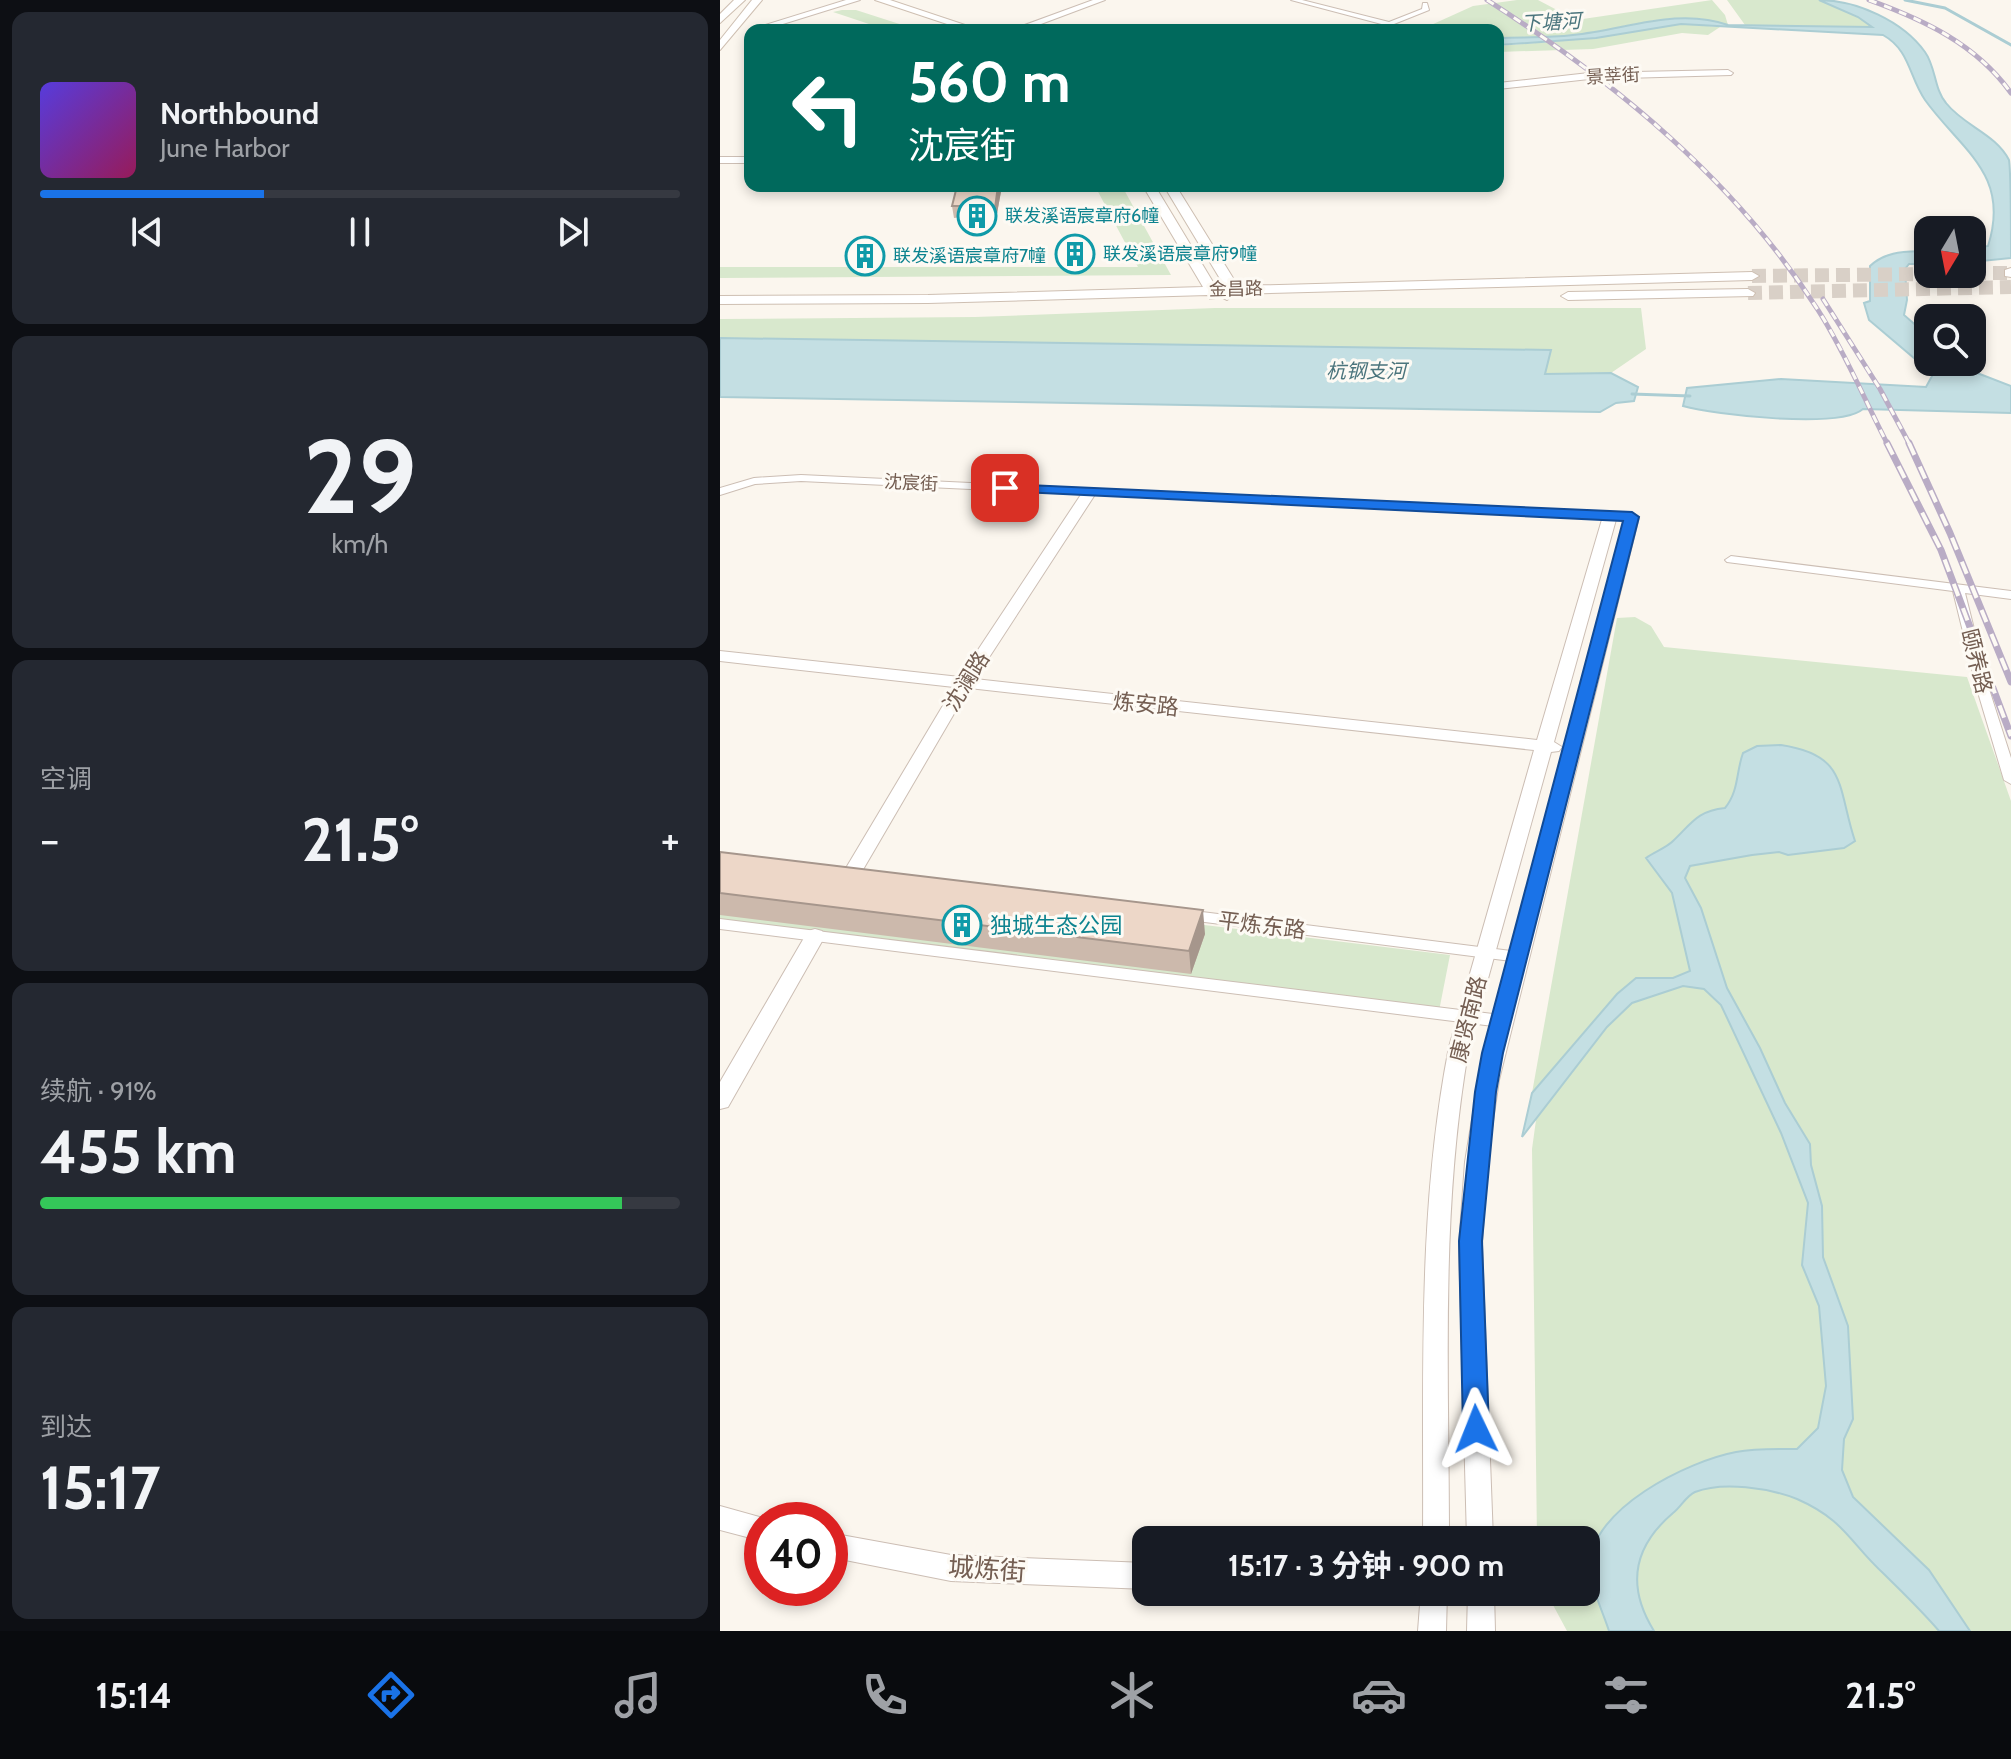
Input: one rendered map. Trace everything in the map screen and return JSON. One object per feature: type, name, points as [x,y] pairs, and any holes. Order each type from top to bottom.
[{"type":"main road","points":[[720,20],[740,0]]},
{"type":"main road","points":[[720,47],[757,0]]},
{"type":"main road","points":[[745,24],[770,0]]},
{"type":"main road","points":[[857,0],[932,24]]},
{"type":"main road","points":[[880,0],[956,24]]},
{"type":"main road","points":[[728,37],[744,25]]},
{"type":"main road","points":[[1152,192],[1209,290],[1221,301],[1233,289],[1174,192]]},
{"type":"main road","name":"金昌路","points":[[720,300],[928,299],[1752,276]]},
{"type":"main road","name":"金昌路","points":[[720,311],[1748,293]]},
{"type":"street","points":[[774,24],[857,0]]},
{"type":"street","points":[[1033,24],[1101,0]]},
{"type":"street","points":[[1294,0],[1389,24],[1426,10],[1423,2],[1410,0]]},
{"type":"street","name":"景莘街","points":[[1504,85],[1589,76],[1728,73]]},
{"type":"street","points":[[720,160],[744,160]]},
{"type":"street","name":"沈宸街","points":[[720,492],[754,481],[801,478],[1632,517]]},
{"type":"street","name":"沈澜路","points":[[852,873],[963,685],[1089,493]]},
{"type":"street","name":"康贤南路","points":[[1436,1526],[1438,1185],[1450,1095],[1485,953],[1610,516]]},
{"type":"street","name":"康贤南路","points":[[1480,1526],[1471,1241],[1485,1092],[1632,517]]},
{"type":"street","points":[[1731,560],[2011,595]]},
{"type":"street","name":"颐养路","points":[[1958,587],[1983,689],[2011,780]]},
{"type":"street","name":"炼安路","points":[[720,656],[963,685],[1571,749]]},
{"type":"street","name":"平炼东路","points":[[1163,913],[1519,957]]},
{"type":"street","points":[[720,924],[1501,1021]]},
{"type":"street","points":[[720,1101],[815,936]]},
{"type":"street","points":[[720,1518],[744,1524]]},
{"type":"street","name":"城炼街","points":[[848,1548],[951,1568],[1132,1575]]},
{"type":"street","points":[[1432,1631],[1433,1606]]},
{"type":"street","points":[[1481,1606],[1481,1631]]},
{"type":"green space","points":[[1538,0],[1576,20],[1712,0],[1725,15],[1728,25],[1690,18],[1670,19],[1573,35],[1504,38],[1504,24],[1433,24],[1473,6]]},
{"type":"green space","points":[[1727,0],[1819,0],[1858,17],[1872,27],[1745,25]]},
{"type":"green space","points":[[856,10],[899,24],[869,24],[833,12]]},
{"type":"green space","points":[[1681,24],[1720,27],[1708,35],[1682,33],[1593,49],[1504,52],[1504,46],[1596,38]]},
{"type":"green space","points":[[1098,192],[1125,192],[1171,275],[720,278],[720,267],[1138,267]]},
{"type":"green space","points":[[1215,308],[1641,308],[1646,349],[1611,373],[1545,374],[1550,350],[720,338],[720,319],[975,317]]},
{"type":"green space","points":[[1635,617],[1651,626],[1664,647],[1967,677],[2011,801],[2011,1631],[1567,1631],[1554,1606],[1600,1606],[1600,1526],[1537,1526],[1532,1149],[1541,1084],[1532,1093],[1617,618]]},
{"type":"green space","points":[[720,866],[1450,955],[1439,1011],[720,919]]},
{"type":"water","points":[[1819,0],[1863,8],[1904,31],[1929,58],[1946,103],[2003,151],[2010,167],[2011,258],[1986,261],[1986,246],[1993,221],[1993,200],[1988,181],[1967,149],[1925,100],[1899,48],[1883,35],[1681,24],[1596,38],[1504,45],[1504,38],[1573,35],[1651,21],[1690,18],[1728,25],[1872,27],[1858,17]]},
{"type":"water","points":[[1914,252],[1914,264],[1909,264],[1905,269],[1907,300],[1904,315],[1914,324],[1914,358],[1869,320],[1864,303],[1870,301],[1870,266],[1890,254]]},
{"type":"water","points":[[720,338],[1551,350],[1545,374],[1611,373],[1638,387],[1634,401],[1616,403],[1600,412],[720,397]]},
{"type":"water","points":[[1932,376],[1985,376],[2011,386],[2011,413],[1863,409],[1850,415],[1804,419],[1748,416],[1683,406],[1687,388],[1781,379],[1926,387]]},
{"type":"water","points":[[1781,745],[1803,750],[1829,766],[1841,790],[1855,841],[1844,848],[1788,855],[1779,852],[1752,855],[1690,866],[1685,878],[1701,908],[1727,988],[1760,1048],[1785,1103],[1810,1144],[1811,1165],[1822,1206],[1823,1257],[1848,1326],[1853,1419],[1844,1439],[1842,1470],[1853,1497],[1929,1570],[1970,1631],[1939,1631],[1826,1515],[1797,1499],[1746,1487],[1719,1487],[1695,1492],[1649,1539],[1642,1553],[1637,1583],[1645,1614],[1654,1631],[1609,1631],[1600,1606],[1600,1535],[1624,1507],[1669,1477],[1716,1457],[1751,1450],[1797,1449],[1818,1428],[1826,1386],[1819,1306],[1802,1265],[1808,1203],[1781,1133],[1721,1005],[1704,989],[1683,986],[1632,1003],[1607,1027],[1522,1137],[1532,1093],[1617,994],[1636,978],[1673,978],[1690,971],[1672,893],[1646,858],[1670,843],[1701,815],[1725,808],[1735,788],[1743,753],[1757,746]]},
{"type":"building","points":[[956,192],[997,192],[995,208],[962,210],[963,206],[952,206]]},
{"type":"building","points":[[720,852],[1203,910],[1189,951],[720,893]]},
{"type":"waterway","points":[[1905,0],[1945,8],[2011,45]]},
{"type":"waterway","name":"杭钢支河","points":[[1632,394],[1690,396]]},
{"type":"tunnel","points":[[1986,273],[2010,273]]},
{"type":"tunnel","points":[[1752,276],[1914,274]]},
{"type":"tunnel","points":[[1748,293],[2011,287]]},
{"type":"railway","points":[[1487,0],[1626,100],[1711,176],[1749,218],[1785,263],[1828,326],[1888,444]]},
{"type":"railway","points":[[1869,0],[1929,25],[1965,47],[2011,93]]},
{"type":"railway","points":[[1823,299],[1880,389],[1909,444]]},
{"type":"railway","points":[[1888,444],[1941,550],[2011,736]]},
{"type":"railway","points":[[1909,444],[2011,682]]},
{"type":"place","name":"联发溪语宸章府6幢","points":[[977,216]]},
{"type":"place","name":"联发溪语宸章府9幢","points":[[1075,254]]},
{"type":"place","name":"联发溪语宸章府7幢","points":[[865,256]]},
{"type":"place","name":"独城生态公园","points":[[962,925]]},
{"type":"route","points":[[1005,488],[1632,517],[1485,1092],[1473,1199],[1470,1271],[1476,1429]]},
{"type":"water label","name":"下塘河","points":[[1551,22]]}]
